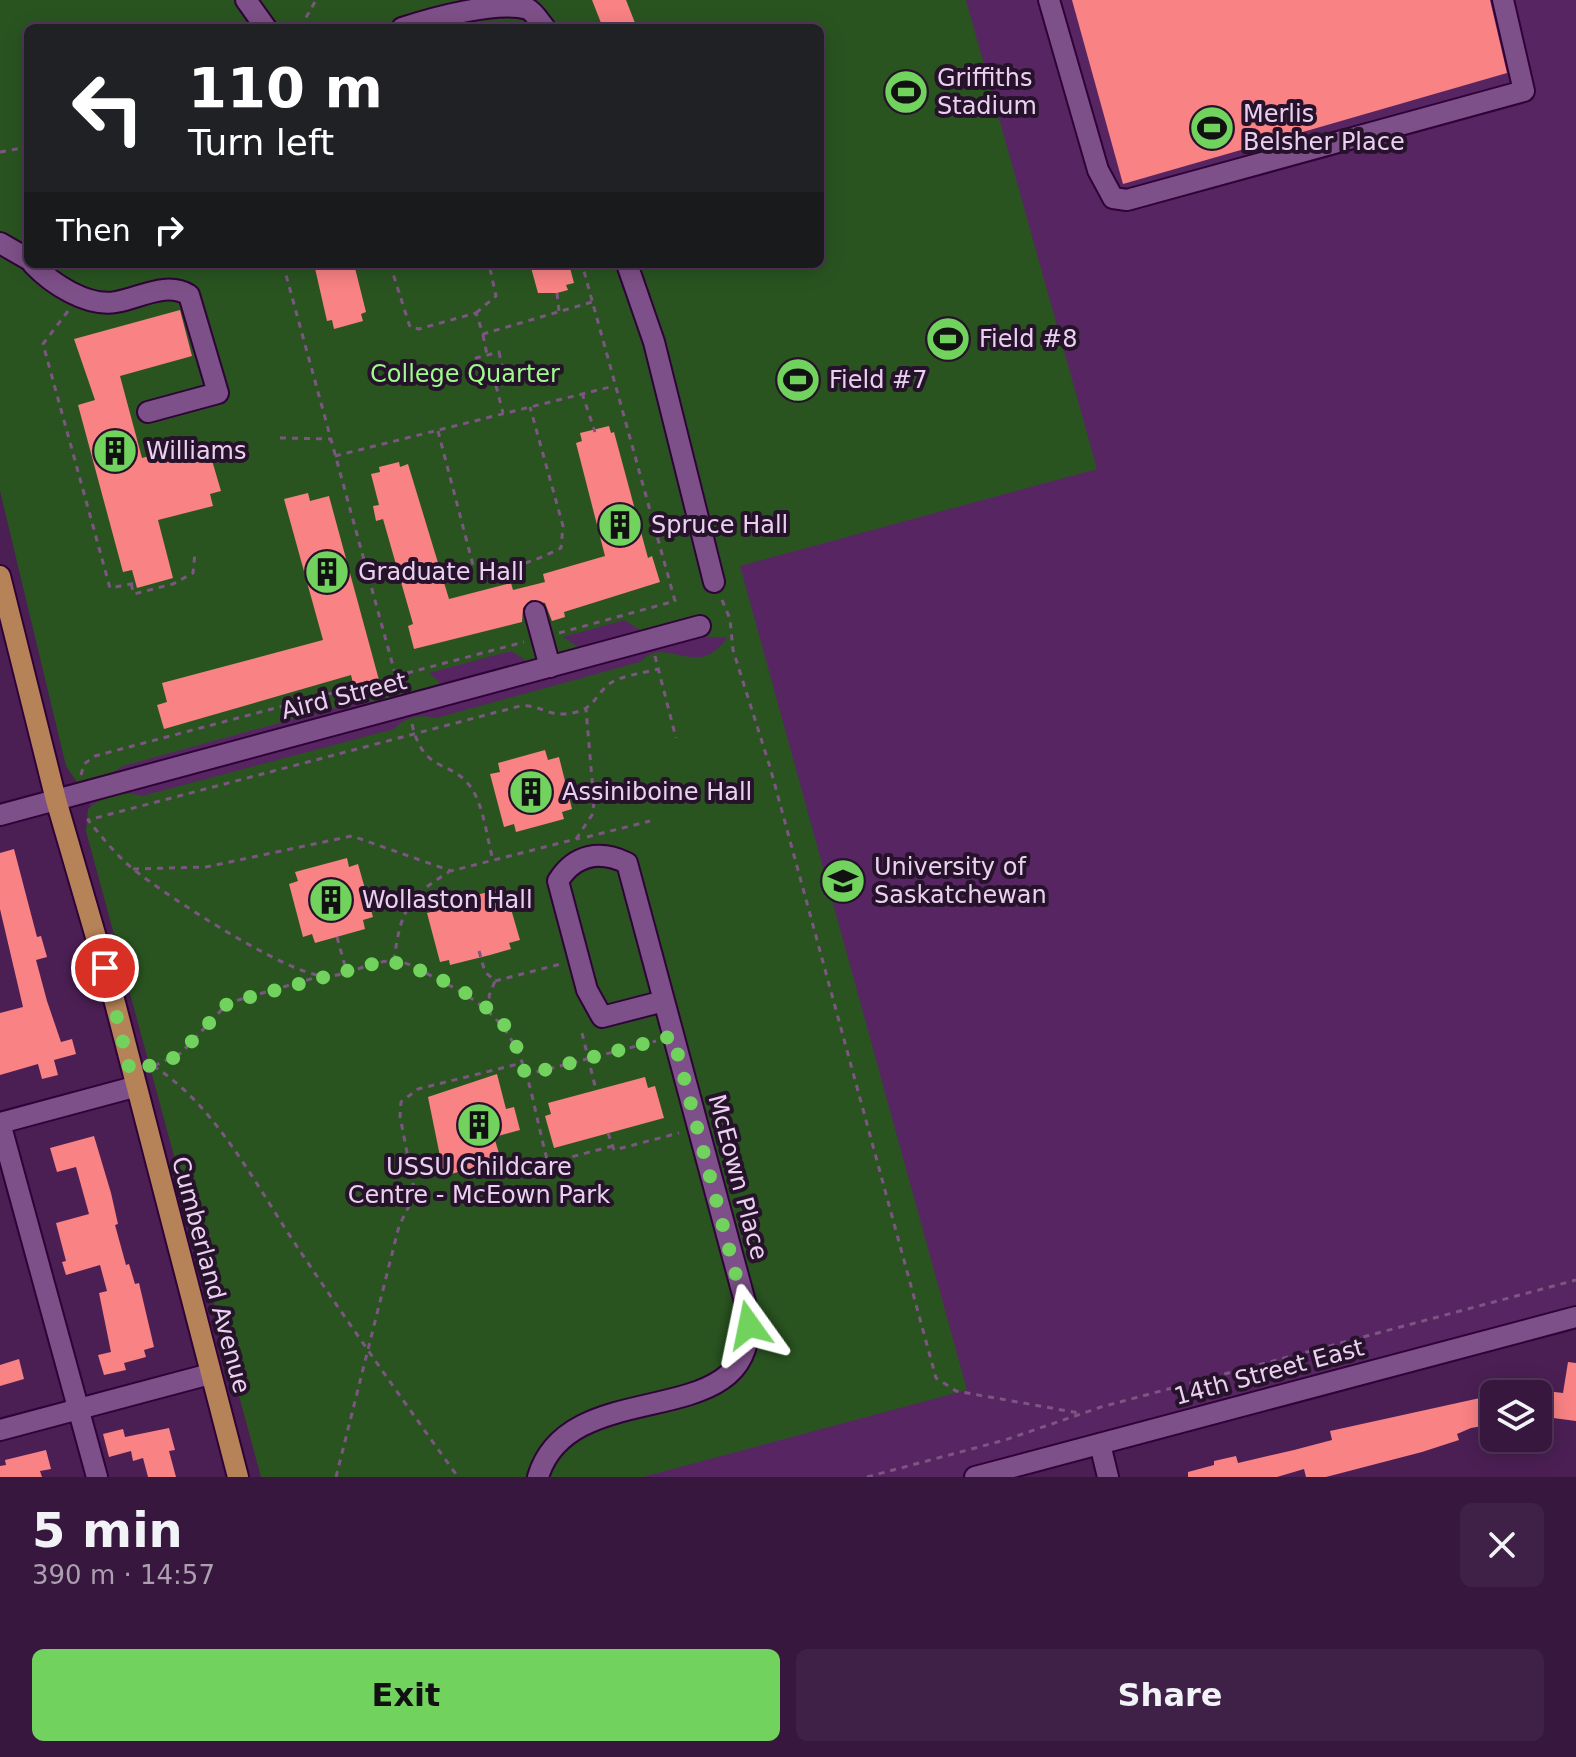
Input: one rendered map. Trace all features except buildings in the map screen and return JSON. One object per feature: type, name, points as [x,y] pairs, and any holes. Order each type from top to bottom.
[{"type":"main road","name":"Cumberland Avenue","points":[[0,576],[56,800],[114,999],[132,1079],[238,1477]]},
{"type":"street","points":[[246,0],[263,24]]},
{"type":"street","points":[[1049,0],[1098,170],[1113,198],[1127,200],[1524,91],[1503,0]]},
{"type":"street","points":[[415,24],[462,9],[501,3],[529,9],[542,24]]},
{"type":"street","points":[[0,243],[24,257]]},
{"type":"street","points":[[38,268],[56,283],[92,299],[113,303],[173,289],[189,295],[218,393],[148,412]]},
{"type":"street","points":[[628,268],[654,342],[714,582]]},
{"type":"street","points":[[535,612],[550,667]]},
{"type":"street","name":"Aird Street","points":[[0,815],[700,626]]},
{"type":"street","name":"McEown Place","points":[[538,1477],[554,1445],[575,1427],[701,1391],[724,1378],[741,1359],[748,1337],[748,1313],[627,863],[601,855],[581,859],[558,881],[587,990],[602,1017],[664,1001]]},
{"type":"street","points":[[97,1477],[0,1123],[132,1079]]},
{"type":"street","name":"14th Street East","points":[[975,1477],[1570,1323]]},
{"type":"street","points":[[0,1430],[210,1374]]},
{"type":"street","points":[[1100,1444],[1108,1477]]},
{"type":"path","points":[[302,24],[316,0]]},
{"type":"path","points":[[0,152],[24,148]]},
{"type":"path","points":[[284,268],[396,677]]},
{"type":"path","points":[[391,268],[410,327],[419,329],[476,313],[496,296],[490,268]]},
{"type":"path","points":[[80,778],[84,764],[95,756],[675,601],[583,268]]},
{"type":"path","points":[[557,293],[559,311]]},
{"type":"path","points":[[92,299],[77,302],[43,344],[110,588],[134,583],[134,594],[173,584],[193,573],[195,553]]},
{"type":"path","points":[[483,334],[592,302]]},
{"type":"path","points":[[476,313],[487,355]]},
{"type":"path","points":[[499,352],[503,371],[482,377],[476,358],[487,355],[499,352]]},
{"type":"path","points":[[493,374],[503,413]]},
{"type":"path","points":[[335,456],[615,386]]},
{"type":"path","points":[[582,393],[595,432]]},
{"type":"path","points":[[438,431],[473,565],[482,570],[494,570],[561,548],[563,526],[530,407]]},
{"type":"path","points":[[280,438],[330,439]]},
{"type":"path","points":[[714,582],[730,619],[733,650],[770,767],[936,1378],[956,1391],[1079,1413]]},
{"type":"path","points":[[650,639],[676,738]]},
{"type":"path","points":[[322,976],[267,953],[223,929],[133,869],[88,820],[520,706],[531,705],[564,714],[598,701],[609,685],[658,669]]},
{"type":"path","points":[[408,707],[414,733],[428,759],[462,777],[472,789],[493,860]]},
{"type":"path","points":[[576,839],[592,815],[594,803],[586,708]]},
{"type":"path","points":[[394,961],[398,929],[409,902],[422,888],[451,871],[650,821]]},
{"type":"path","points":[[133,869],[206,867],[352,836],[451,871]]},
{"type":"path","points":[[337,937],[347,973]]},
{"type":"path","points":[[479,951],[485,972],[495,981]]},
{"type":"path","points":[[495,981],[579,959]]},
{"type":"path","points":[[132,1079],[181,1053],[228,1003],[322,976],[347,973],[368,964],[403,962],[449,985],[493,1013],[507,1027],[522,1063],[548,1163],[613,1146]]},
{"type":"path","points":[[493,1013],[489,996],[495,981]]},
{"type":"path","points":[[582,1033],[596,1090]]},
{"type":"path","points":[[525,1075],[673,1036]]},
{"type":"path","points":[[336,1477],[399,1226],[415,1194],[400,1116],[401,1102],[418,1089],[522,1063]]},
{"type":"path","points":[[153,1066],[170,1077],[215,1122],[368,1352],[458,1477]]},
{"type":"path","points":[[608,1133],[614,1150],[698,1128]]},
{"type":"path","points":[[867,1477],[1005,1440],[1079,1413],[1576,1280]]},
{"type":"shaded area","name":"University of Saskatchewan","points":[[0,0],[1576,0],[1576,1317],[975,1477],[267,1477],[0,464]]},
{"type":"green space","name":"College Quarter","points":[[0,0],[966,0],[1097,469],[740,566],[967,1390],[643,1477],[261,1477],[86,831],[88,809],[113,795],[142,796],[394,729],[414,717],[436,718],[640,662],[650,654],[704,656],[716,650],[727,638],[644,632],[624,620],[563,637],[581,649],[530,663],[511,651],[429,673],[444,686],[388,702],[359,701],[123,766],[97,781],[77,782],[66,766],[0,491]]},
{"type":"place","name":"Griffiths Stadium","points":[[906,92]]},
{"type":"place","name":"Merlis Belsher Place","points":[[1212,128]]},
{"type":"place","name":"Field #8","points":[[948,339]]},
{"type":"place","name":"Field #7","points":[[798,380]]},
{"type":"place","name":"Williams","points":[[115,451]]},
{"type":"place","name":"Spruce Hall","points":[[620,525]]},
{"type":"place","name":"Graduate Hall","points":[[327,572]]},
{"type":"place","name":"Assiniboine Hall","points":[[531,792]]},
{"type":"place","name":"University of Saskatchewan","points":[[843,881]]},
{"type":"place","name":"Wollaston Hall","points":[[331,900]]},
{"type":"place","name":"USSU Childcare Centre - McEown Park","points":[[479,1125]]},
{"type":"route","points":[[105,968],[130,1071],[170,1060],[181,1053],[228,1003],[384,961],[403,962],[449,985],[493,1013],[507,1027],[525,1075],[673,1036],[749,1325]]}]
